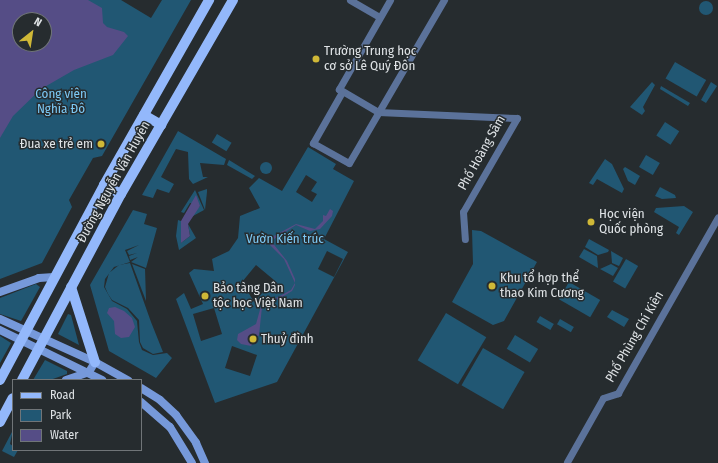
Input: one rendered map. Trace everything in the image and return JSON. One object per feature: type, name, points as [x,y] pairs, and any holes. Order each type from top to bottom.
[{"type":"main road","name":"Đường Nguyễn Văn Huyên","points":[[0,380],[104,185],[209,0]]},
{"type":"main road","name":"Đường Nguyễn Văn Huyên","points":[[22,379],[121,194],[233,0]]},
{"type":"main road","points":[[144,115],[161,125]]},
{"type":"main road","points":[[104,185],[121,194]]},
{"type":"main road","points":[[0,292],[39,278],[54,277]]},
{"type":"main road","points":[[69,379],[89,372],[95,362],[71,287]]},
{"type":"main road","points":[[0,319],[38,348],[89,372],[100,379]]},
{"type":"main road","points":[[0,330],[24,336],[44,338],[95,362],[126,379]]},
{"type":"main road","points":[[142,389],[160,400],[176,415],[196,443],[206,463]]},
{"type":"main road","points":[[0,422],[12,400]]},
{"type":"main road","points":[[142,403],[170,427],[192,463]]},
{"type":"street","points":[[350,0],[380,17]]},
{"type":"street","points":[[390,0],[340,90],[313,143],[349,163],[444,0]]},
{"type":"street","points":[[340,90],[378,112]]},
{"type":"street","name":"Phố Hoàng Sâm","points":[[378,112],[517,118],[463,212],[465,239]]},
{"type":"street","name":"Phố Phùng Chí Kiên","points":[[567,462],[603,398],[618,393],[718,217]]},
{"type":"green space","name":"Công viên Nghĩa Đô","points":[[0,0],[121,0],[151,18],[162,0],[191,0],[102,156],[93,158],[69,200],[72,207],[42,263],[0,279]]},
{"type":"green space","points":[[706,1],[711,3],[713,8],[711,13],[706,15],[701,13],[699,8],[701,3]]},
{"type":"green space","points":[[675,62],[706,80],[697,96],[666,78]]},
{"type":"green space","points":[[652,82],[655,85],[643,107],[645,111],[642,115],[630,107]]},
{"type":"green space","points":[[711,82],[717,86],[706,103],[701,100]]},
{"type":"green space","points":[[661,86],[690,103],[688,106],[660,89]]},
{"type":"green space","points":[[665,122],[679,131],[671,145],[656,135]]},
{"type":"green space","points":[[178,131],[226,159],[224,165],[200,163],[203,177],[208,177],[193,184],[189,179],[188,152],[176,149],[161,177],[174,184],[169,193],[157,189],[153,198],[142,195]]},
{"type":"green space","points":[[217,134],[232,143],[226,151],[212,143]]},
{"type":"green space","name":"Vườn Kiến trúc","points":[[308,147],[336,164],[333,169],[354,181],[324,239],[348,252],[277,382],[215,403],[176,299],[184,293],[191,309],[203,304],[189,273],[194,269],[214,271],[212,259],[229,251],[238,238],[240,216],[260,208],[249,188],[259,178],[282,191]],"holes":[[[306,175],[317,182],[311,191],[317,194],[312,202],[296,192]],[[327,251],[343,259],[334,277],[318,269]],[[256,265],[274,280],[254,302],[242,282]],[[214,308],[222,334],[201,341],[193,314]],[[232,346],[257,355],[250,376],[225,368]]]},
{"type":"green space","points":[[646,155],[660,163],[653,175],[639,167]]},
{"type":"green space","points":[[605,159],[612,164],[624,189],[622,193],[597,179],[593,185],[589,183]]},
{"type":"green space","points":[[229,160],[255,176],[252,179],[227,165]]},
{"type":"green space","points":[[264,162],[268,162],[272,168],[268,174],[264,174],[260,170],[260,166]]},
{"type":"green space","points":[[625,167],[640,176],[635,185],[628,181],[623,169]]},
{"type":"green space","points":[[660,187],[675,195],[676,198],[662,199],[655,196]]},
{"type":"green space","points":[[207,189],[207,192],[205,210],[198,192]]},
{"type":"green space","points":[[195,190],[204,210],[191,216],[200,206],[190,203],[184,213],[181,212]]},
{"type":"green space","points":[[684,206],[693,212],[679,235],[676,233],[679,227],[654,212],[656,208]]},
{"type":"green space","points":[[133,210],[147,214],[144,224],[157,228],[146,268],[131,262],[138,257],[130,260],[129,256],[137,253],[129,255],[127,251],[139,245],[125,250],[130,262],[114,267],[105,279],[104,287],[112,301],[127,309],[137,321],[139,342],[142,350],[153,355],[167,353],[172,358],[156,378],[109,351],[90,285]]},
{"type":"green space","points":[[178,220],[181,221],[181,243],[190,236],[188,224],[196,238],[179,250],[176,236]]},
{"type":"green space","name":"Khu tổ hợp thể thao Kim Cương","points":[[472,230],[481,231],[537,262],[504,321],[493,325],[452,302],[473,264]]},
{"type":"green space","points":[[589,239],[609,250],[608,252],[598,255],[585,247]]},
{"type":"green space","points":[[584,249],[597,256],[598,268],[579,257]]},
{"type":"green space","points":[[611,251],[623,258],[619,266],[612,263]]},
{"type":"green space","points":[[626,259],[638,266],[625,289],[613,282]]},
{"type":"green space","points":[[130,263],[163,352],[153,354],[143,348],[140,342],[139,320],[128,308],[112,300],[105,287],[109,273],[119,265]]},
{"type":"green space","points":[[132,264],[145,269],[146,301]]},
{"type":"green space","points":[[611,264],[618,268],[613,276],[600,269]]},
{"type":"green space","points":[[569,282],[600,300],[590,317],[559,299]]},
{"type":"green space","points":[[36,284],[40,287],[21,321],[0,314],[0,298]]},
{"type":"green space","points":[[612,310],[629,319],[624,327],[607,317]]},
{"type":"green space","points":[[446,313],[486,337],[458,384],[418,360]]},
{"type":"green space","points":[[68,314],[71,315],[79,345],[58,334]]},
{"type":"green space","points":[[540,316],[554,324],[550,330],[536,322]]},
{"type":"green space","points":[[560,319],[574,327],[571,332],[557,324]]},
{"type":"green space","points":[[515,335],[538,349],[530,363],[507,349]]},
{"type":"green space","points":[[0,336],[11,343],[0,363]]},
{"type":"green space","points":[[483,348],[525,372],[503,409],[462,385]]},
{"type":"green space","points":[[45,360],[67,371],[67,374],[53,379],[34,379]]},
{"type":"green space","points":[[12,432],[10,444],[12,445],[12,451],[17,451],[14,457],[2,451]]},
{"type":"water","points":[[0,0],[88,0],[102,8],[103,23],[107,27],[124,32],[128,36],[113,55],[74,70],[41,89],[13,116],[0,138]]},
{"type":"water","points":[[196,195],[200,206],[188,224],[190,236],[181,243],[181,221]]},
{"type":"water","points":[[330,209],[333,211],[332,216],[320,229],[310,231],[296,225],[271,241],[287,261],[295,279],[295,283],[284,259],[270,245],[270,238],[296,224],[315,229],[323,221],[323,215],[326,216]]},
{"type":"water","points":[[295,283],[292,291],[262,307],[259,335],[251,346],[241,344],[237,340],[238,334],[256,324],[261,306],[291,290]]},
{"type":"water","points":[[115,307],[124,311],[132,318],[135,327],[129,337],[121,338],[115,334],[114,321],[107,313],[109,308]]},
{"type":"place","name":"Trường Trung học cơ sở Lê Quý Đôn","points":[[316,59]]},
{"type":"place","name":"Đua xe trẻ em","points":[[101,144]]},
{"type":"place","name":"Học viện Quốc phòng","points":[[591,222]]},
{"type":"place","name":"Khu tổ hợp thể thao Kim Cương","points":[[492,286]]},
{"type":"place","name":"Bảo tàng Dân tộc học Việt Nam","points":[[205,296]]},
{"type":"place","name":"Thuỷ đình","points":[[253,339]]}]
